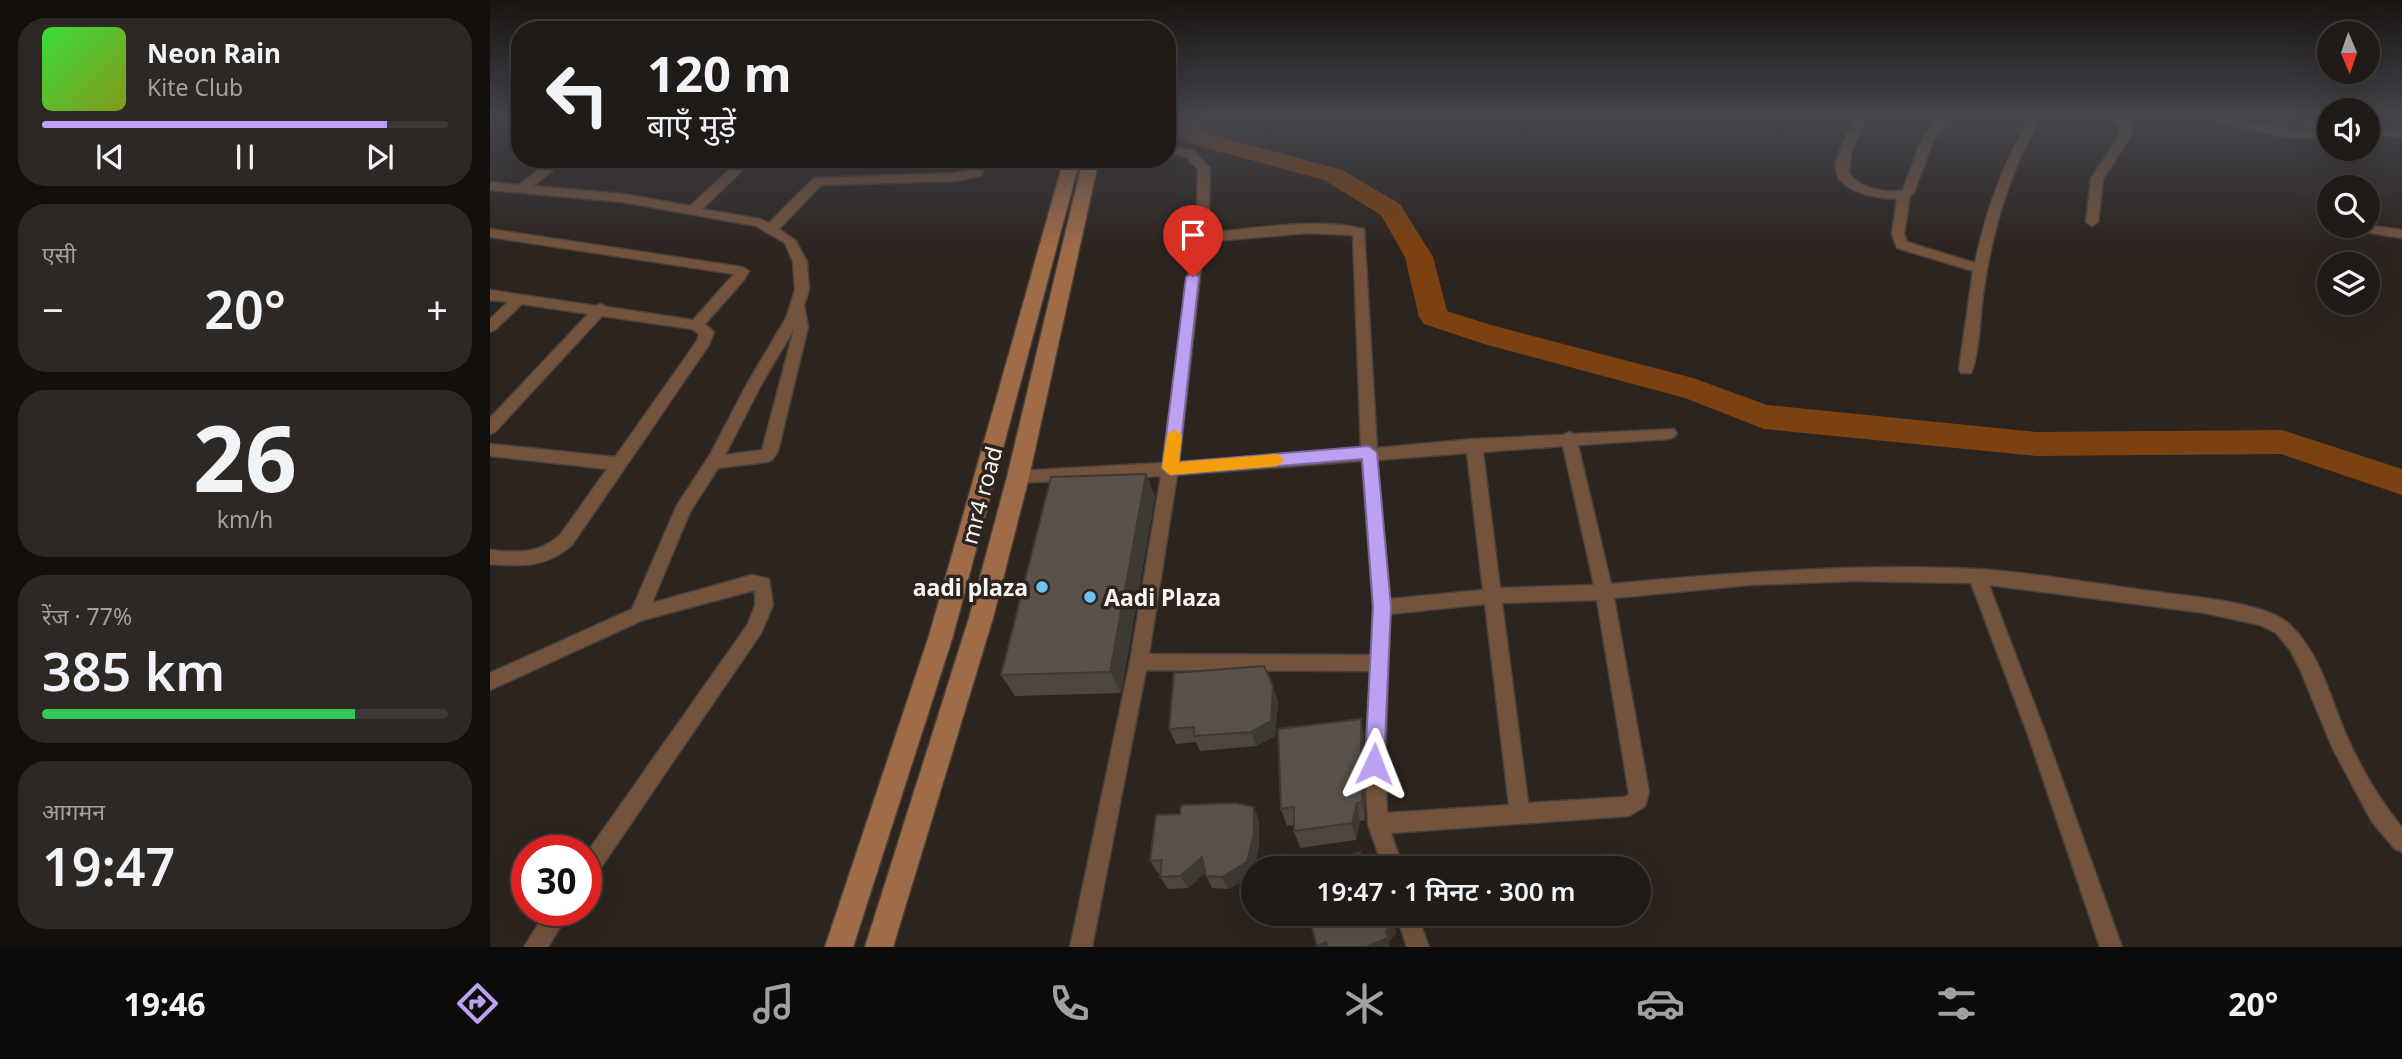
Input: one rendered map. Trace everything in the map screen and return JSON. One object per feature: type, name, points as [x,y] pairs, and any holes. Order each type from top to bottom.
[{"type":"street","points":[[1081,947],[1139,662],[1170,468],[1203,208],[1204,168],[1196,160]]},
{"type":"street","points":[[1845,160],[1841,169],[1843,179],[1848,184],[1870,191],[1904,195]]},
{"type":"street","points":[[1920,160],[1908,192],[1904,195],[1898,234],[1902,246],[1978,268]]},
{"type":"street","points":[[1966,369],[1978,268],[2011,160]]},
{"type":"street","points":[[2092,222],[2097,179],[2109,160]]},
{"type":"street","points":[[523,188],[549,168]]},
{"type":"street","points":[[692,211],[738,168]]},
{"type":"street","points":[[772,228],[818,181],[956,177],[977,173],[979,168]]},
{"type":"street","name":"mr4 road","points":[[839,947],[941,636],[1070,168]]},
{"type":"street","name":"mr4 road","points":[[879,947],[977,631],[1018,477],[1089,168]]},
{"type":"street","points":[[490,186],[623,198],[760,223],[790,241],[800,262],[802,290],[793,318],[754,384],[714,462],[683,510],[639,614]]},
{"type":"street","points":[[2380,230],[2402,234]]},
{"type":"street","points":[[1198,238],[1320,231],[1359,232],[1369,452],[1382,607],[1374,764],[1378,824],[1389,856]]},
{"type":"street","points":[[490,233],[742,271],[696,325]]},
{"type":"street","points":[[490,295],[601,309],[696,325],[707,332],[704,342],[621,464],[558,548],[535,560],[490,557]]},
{"type":"street","points":[[490,327],[520,298]]},
{"type":"street","points":[[714,462],[767,456],[770,451],[801,327],[797,303]]},
{"type":"street","points":[[490,428],[601,309]]},
{"type":"street","points":[[1018,477],[1670,433]]},
{"type":"street","points":[[1378,824],[1629,806],[1638,799],[1604,592],[1569,439]]},
{"type":"street","points":[[1475,445],[1520,815]]},
{"type":"street","points":[[490,450],[621,464]]},
{"type":"street","points":[[1382,607],[1495,596],[1604,592],[1750,578],[1977,576],[2205,606],[2264,618],[2282,628],[2296,644],[2308,665],[2339,741],[2379,815],[2402,842]]},
{"type":"street","points":[[1977,576],[2036,732],[2111,947]]},
{"type":"street","points":[[490,682],[639,614],[752,582],[763,584],[764,605],[755,628],[602,849]]},
{"type":"street","points":[[1139,662],[1378,663]]},
{"type":"street","points":[[535,947],[549,926]]},
{"type":"street","points":[[1411,926],[1418,947]]},
{"type":"building","name":"Aadi Plaza","points":[[1146,474],[1110,672],[1001,675],[1051,477]]},
{"type":"building","points":[[1264,666],[1273,686],[1271,721],[1251,732],[1194,736],[1194,727],[1169,729],[1174,673]]},
{"type":"building","points":[[1361,719],[1362,802],[1357,803],[1352,823],[1294,831],[1294,807],[1281,809],[1278,729]]},
{"type":"building","points":[[1236,803],[1254,807],[1254,833],[1248,856],[1241,856],[1241,866],[1222,877],[1206,876],[1202,857],[1180,876],[1160,877],[1162,860],[1150,861],[1156,815],[1180,814],[1181,805]]},
{"type":"building","points":[[1311,926],[1392,926],[1386,931],[1388,938],[1366,947],[1327,947],[1326,942],[1317,946]]},
{"type":"waterway","points":[[1279,160],[1333,175],[1391,210],[1419,257],[1434,317],[1484,334],[1693,389],[1764,417],[2036,444],[2282,442],[2402,482]]},
{"type":"slow traffic","points":[[1174,435],[1170,468],[1277,460]]},
{"type":"place","name":"aadi plaza","points":[[1042,587]]},
{"type":"place","name":"Aadi Plaza","points":[[1090,597]]},
{"type":"route","points":[[1193,277],[1170,468],[1369,452],[1382,607],[1374,764]]}]
